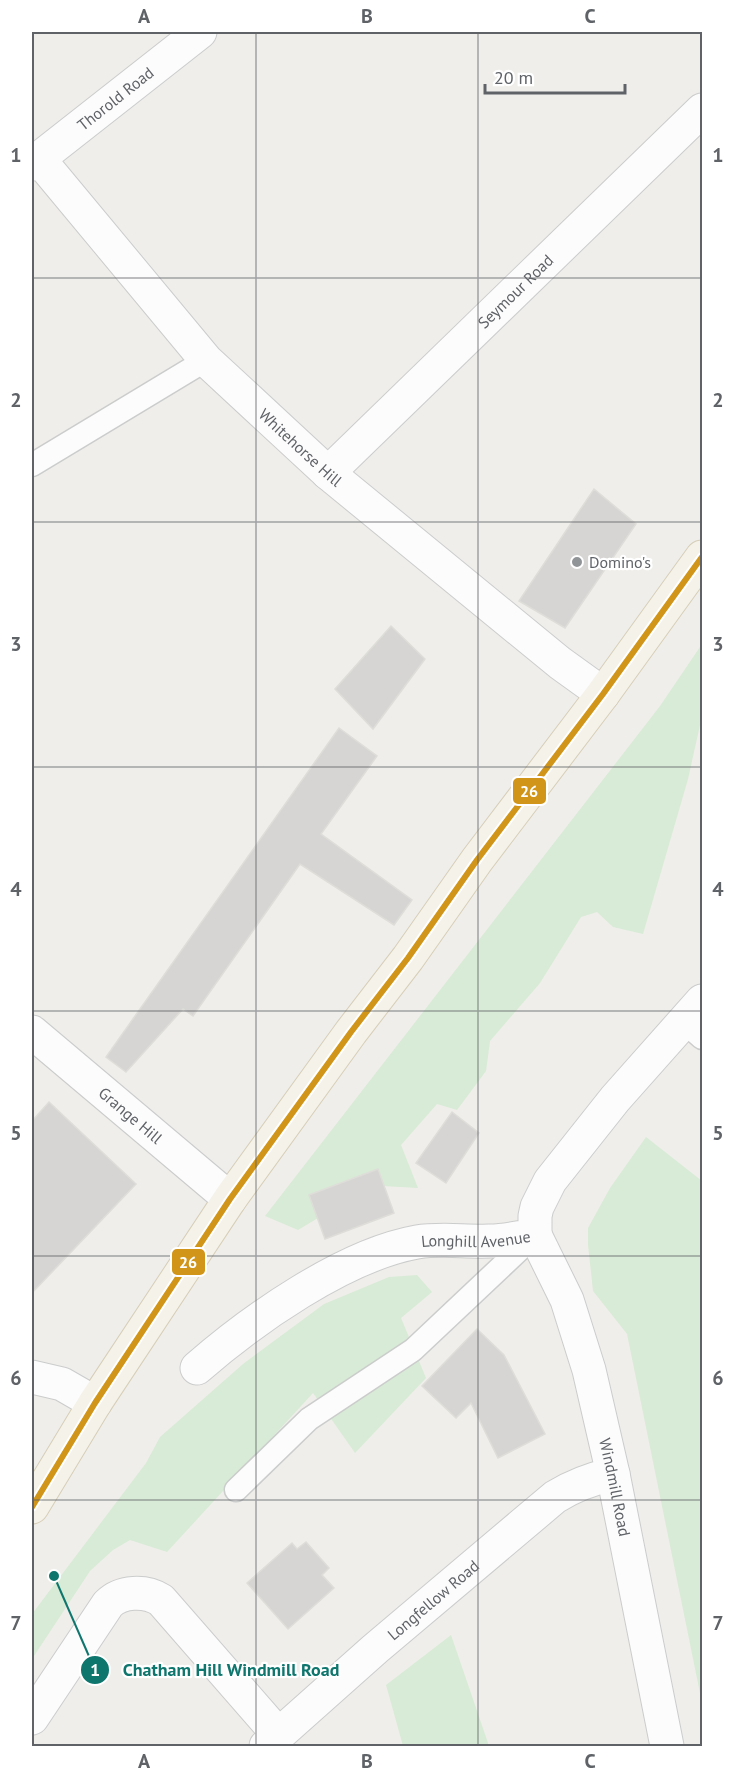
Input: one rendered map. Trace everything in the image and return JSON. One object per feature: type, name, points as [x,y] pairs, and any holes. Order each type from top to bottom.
[{"type":"main road","points":[[32,1507],[95,1403],[230,1199],[702,557]]},
{"type":"street","name":"Thorold Road","points":[[35,162],[200,32]]},
{"type":"street","name":"Seymour Road","points":[[328,473],[702,110]]},
{"type":"street","name":"Whitehorse Hill","points":[[35,162],[206,360],[328,473],[560,663],[603,693]]},
{"type":"street","name":"Longhill Avenue","points":[[197,1368],[224,1345],[309,1287],[379,1252],[431,1240],[492,1241],[535,1235],[535,1216],[540,1197],[550,1181],[615,1099],[697,1021]]},
{"type":"street","name":"Grange Hill","points":[[32,1032],[230,1199]]},
{"type":"street","name":"Windmill Road","points":[[535,1235],[567,1300],[582,1342],[613,1474],[667,1746]]},
{"type":"street","points":[[32,1377],[62,1384],[95,1403]]},
{"type":"street","name":"Longfellow Road","points":[[272,1740],[375,1649],[555,1497],[574,1485],[613,1474]]},
{"type":"street","points":[[32,1718],[108,1604],[120,1596],[144,1593],[161,1600],[272,1740]]},
{"type":"lane","points":[[32,465],[206,360]]},
{"type":"lane","points":[[236,1490],[309,1419],[413,1350],[535,1235]]},
{"type":"green space","points":[[702,644],[702,716],[688,779],[643,934],[613,927],[597,912],[581,917],[540,983],[490,1041],[486,1071],[457,1110],[437,1104],[401,1145],[418,1188],[382,1186],[363,1191],[298,1230],[265,1216],[660,706]]},
{"type":"green space","points":[[646,1137],[702,1181],[702,1703],[627,1334],[593,1291],[588,1245],[588,1228],[610,1188]]},
{"type":"green space","points":[[417,1275],[432,1292],[401,1318],[426,1378],[355,1453],[313,1393],[167,1552],[130,1540],[113,1550],[90,1571],[32,1659],[32,1614],[146,1463],[160,1437],[243,1364],[324,1304],[389,1277]]},
{"type":"green space","points":[[451,1635],[489,1746],[403,1746],[386,1685]]},
{"type":"building","name":"Domino's","points":[[594,489],[636,524],[565,628],[519,601]]},
{"type":"building","points":[[391,626],[425,659],[373,729],[335,689]]},
{"type":"building","points":[[339,728],[377,756],[321,834],[412,900],[394,925],[300,864],[193,1016],[183,1009],[126,1072],[106,1057]]},
{"type":"building","points":[[49,1102],[136,1184],[32,1293],[32,1121]]},
{"type":"building","points":[[452,1112],[479,1133],[446,1183],[416,1163]]},
{"type":"building","points":[[378,1169],[394,1213],[325,1239],[309,1195]]},
{"type":"building","points":[[477,1329],[504,1355],[545,1434],[498,1458],[471,1403],[456,1418],[422,1386]]},
{"type":"building","points":[[306,1542],[329,1568],[322,1575],[334,1588],[288,1629],[247,1583],[292,1543],[297,1549]]},
{"type":"transit line","name":"26","points":[[32,1507],[95,1403],[230,1199],[702,557]]},
{"type":"place","name":"Domino's","points":[[577,562]]},
{"type":"place","name":"Chatham Hill Windmill Road","points":[[54,1576]]}]
